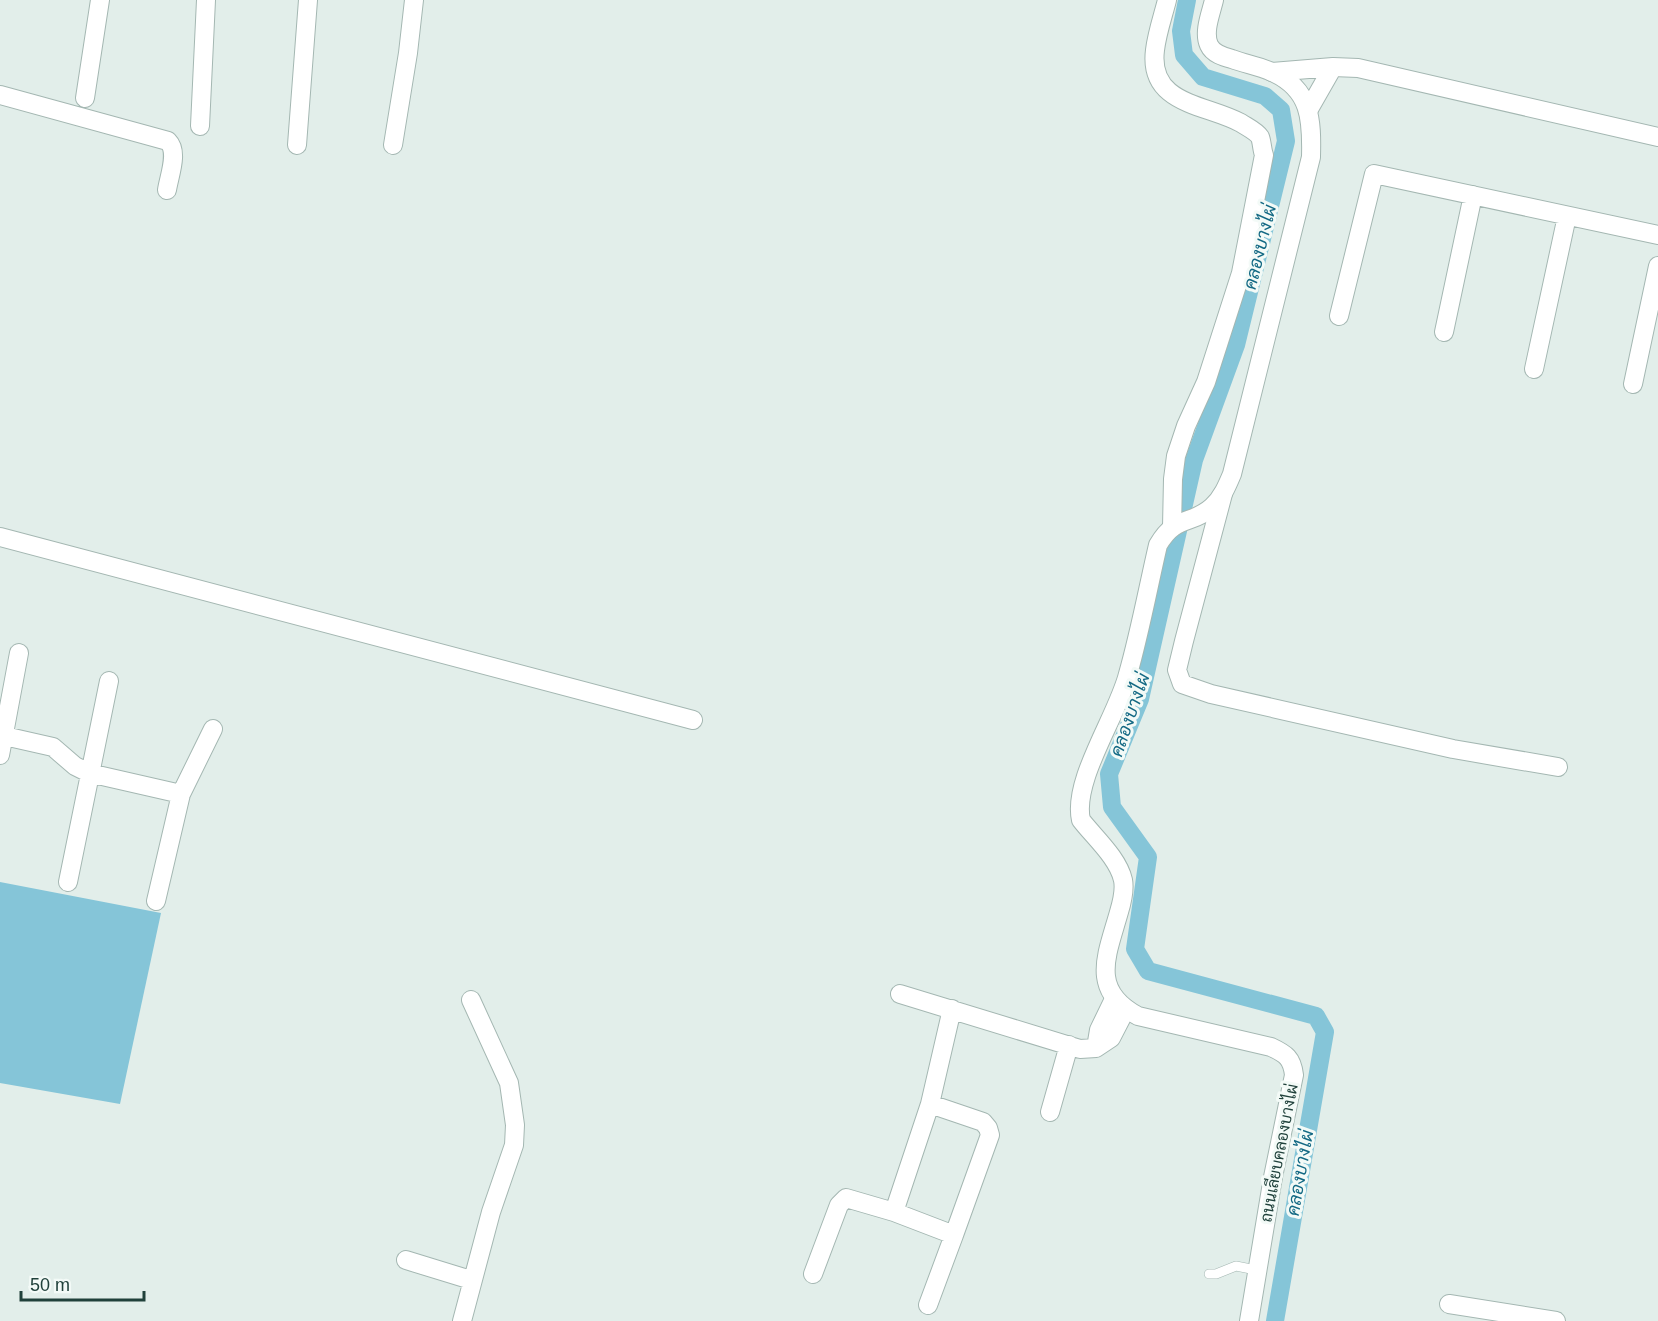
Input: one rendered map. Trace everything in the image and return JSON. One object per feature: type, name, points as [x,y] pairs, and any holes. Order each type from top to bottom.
[{"type":"street","points":[[85,98],[100,0]]},
{"type":"street","points":[[200,126],[206,0]]},
{"type":"street","points":[[297,146],[308,0]]},
{"type":"street","points":[[393,145],[408,54],[414,0]]},
{"type":"street","points":[[1167,0],[1154,52],[1157,75],[1162,86],[1173,96],[1234,119],[1252,130],[1260,137],[1264,155],[1241,273],[1206,382],[1186,426],[1176,456],[1173,480],[1175,525]]},
{"type":"street","points":[[1214,0],[1207,32],[1209,46],[1218,55],[1272,72],[1288,82],[1298,92],[1309,109],[1312,134],[1311,157],[1232,474],[1223,494],[1177,670],[1182,684],[1211,694],[1453,749],[1558,767]]},
{"type":"street","points":[[1272,72],[1333,67],[1358,68],[1658,137]]},
{"type":"street","points":[[1309,109],[1333,67]]},
{"type":"street","points":[[0,95],[168,141],[172,145],[173,152],[167,190]]},
{"type":"street","points":[[1340,316],[1374,174],[1658,236]]},
{"type":"street","points":[[1444,332],[1473,195]]},
{"type":"street","points":[[1534,369],[1567,216]]},
{"type":"street","points":[[1633,384],[1658,267]]},
{"type":"street","points":[[900,994],[1080,1049],[1096,1048],[1099,1030],[1120,1004],[1107,984],[1104,970],[1121,906],[1124,882],[1110,856],[1081,820],[1080,807],[1085,782],[1100,741],[1119,703],[1128,675],[1158,545],[1165,533],[1175,525],[1210,508],[1223,494]]},
{"type":"street","points":[[0,537],[693,720]]},
{"type":"street","points":[[0,755],[19,653]]},
{"type":"street","points":[[68,882],[109,681]]},
{"type":"street","points":[[156,901],[181,794],[213,729]]},
{"type":"street","points":[[2,736],[53,747],[75,766],[89,773],[181,794]]},
{"type":"street","points":[[462,1321],[471,1280],[513,1145],[514,1125],[509,1083],[471,1000]]},
{"type":"street","name":"ถนนเลียบคลองบางไผ่","points":[[1120,1004],[1138,1016],[1271,1047],[1284,1053],[1293,1064],[1294,1075],[1256,1270],[1249,1321]]},
{"type":"street","points":[[894,1212],[930,1104],[952,1009]]},
{"type":"street","points":[[1050,1113],[1069,1045]]},
{"type":"street","points":[[928,1305],[990,1135],[983,1122],[930,1104]]},
{"type":"street","points":[[813,1274],[839,1204],[846,1198],[894,1212],[954,1235]]},
{"type":"street","points":[[406,1260],[471,1280]]},
{"type":"street","points":[[1449,1304],[1556,1321]]},
{"type":"lane","points":[[1209,1274],[1216,1274],[1236,1266],[1256,1270]]},
{"type":"water","points":[[0,882],[161,913],[120,1104],[0,1083]]},
{"type":"waterway","name":"คลองบางไผ่","points":[[1187,0],[1181,31],[1184,55],[1203,77],[1265,96],[1281,110],[1286,141],[1236,345],[1194,460],[1140,699],[1109,774],[1112,807],[1148,857],[1135,949],[1148,971],[1316,1016],[1325,1032],[1275,1321]]}]
